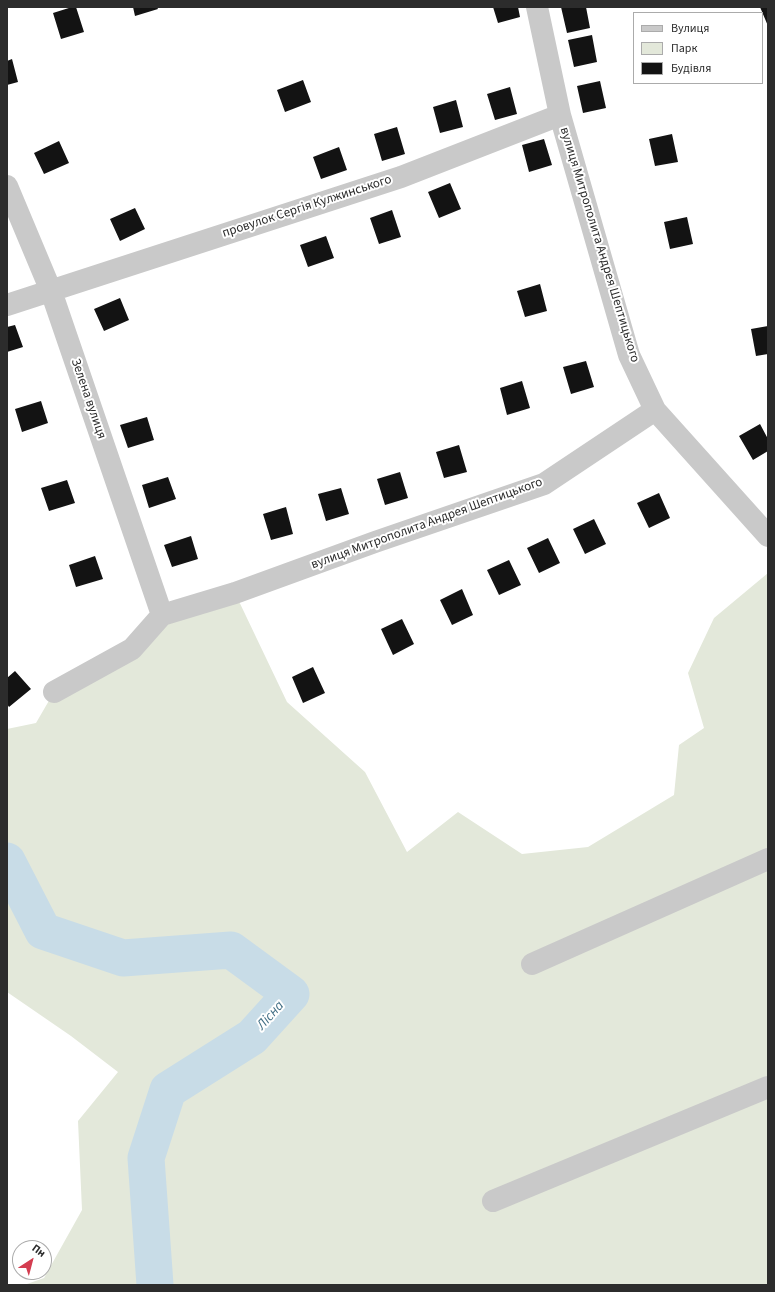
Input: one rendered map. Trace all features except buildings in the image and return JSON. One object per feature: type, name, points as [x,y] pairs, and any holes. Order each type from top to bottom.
[{"type":"street","name":"вулиця Митрополита Андрея Шептицького","points":[[162,615],[235,593],[375,542],[544,484],[655,410],[629,355],[560,115],[537,7]]},
{"type":"street","name":"провулок Сергія Кулжинського","points":[[7,305],[401,177],[560,115]]},
{"type":"street","name":"Зелена вулиця","points":[[7,186],[51,291],[162,615]]},
{"type":"street","points":[[655,410],[768,536]]},
{"type":"street","points":[[54,692],[132,649],[162,615]]},
{"type":"street","points":[[532,964],[768,859]]},
{"type":"street","points":[[493,1201],[768,1087]]},
{"type":"green space","points":[[768,573],[768,1285],[24,1285],[38,1280],[52,1280],[52,1264],[82,1210],[78,1121],[118,1072],[71,1036],[7,992],[7,729],[36,723],[54,692],[162,615],[235,593],[287,702],[365,772],[407,852],[458,812],[522,854],[588,847],[674,795],[679,745],[704,728],[688,673],[714,618]]},
{"type":"waterway","name":"Лісна","points":[[7,861],[43,931],[123,958],[231,950],[291,994],[252,1037],[168,1090],[146,1158],[155,1285]]}]
